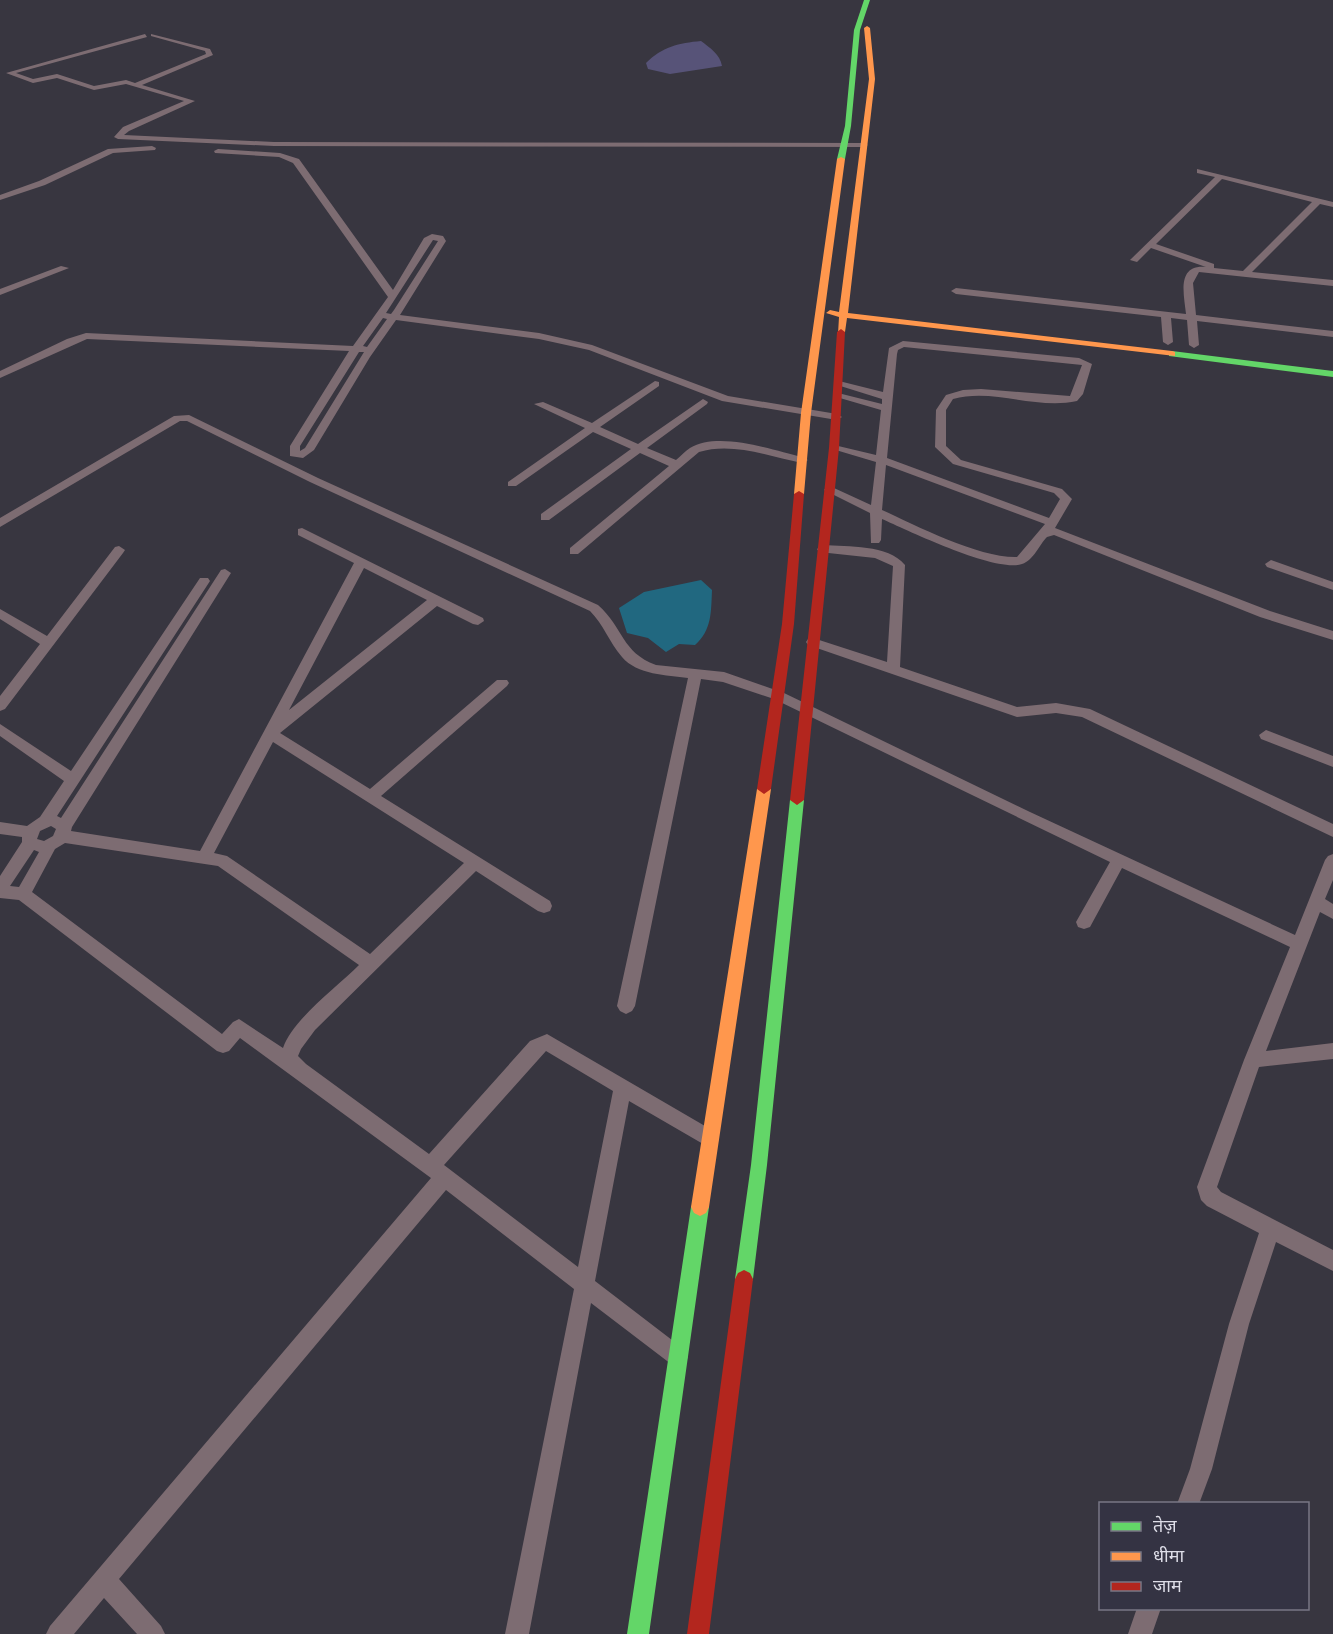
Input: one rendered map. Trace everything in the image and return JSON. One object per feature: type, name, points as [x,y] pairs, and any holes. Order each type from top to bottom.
[{"type":"street","points":[[638,1634],[710,1139],[779,696],[788,624],[806,413],[843,147],[848,126],[857,30],[867,0]]},
{"type":"street","points":[[698,1634],[759,1165],[830,490],[839,390],[843,308],[872,79],[867,25],[874,0]]},
{"type":"street","points":[[136,85],[210,55],[208,50],[149,35],[9,73],[33,81],[57,76],[94,88],[124,82],[191,101],[126,129],[118,137],[274,144],[863,148]]},
{"type":"street","points":[[0,198],[42,183],[111,152],[137,148],[159,148]]},
{"type":"street","points":[[214,151],[280,155],[296,160],[393,297]]},
{"type":"street","points":[[1200,171],[1333,205]]},
{"type":"street","points":[[1134,260],[1221,176]]},
{"type":"street","points":[[1246,273],[1318,201]]},
{"type":"street","points":[[432,237],[442,239],[394,318],[368,353],[309,450],[303,455],[294,454],[296,446],[354,352],[381,316],[427,240],[432,237]]},
{"type":"street","points":[[1150,246],[1228,271]]},
{"type":"street","points":[[0,292],[64,268]]},
{"type":"street","points":[[1194,345],[1188,284],[1192,272],[1205,269],[1333,283]]},
{"type":"street","points":[[956,291],[1333,334]]},
{"type":"street","points":[[820,306],[1168,342],[1333,362]]},
{"type":"street","points":[[843,308],[943,326],[1333,374]]},
{"type":"street","points":[[1166,315],[1168,342]]},
{"type":"street","points":[[381,316],[539,336],[592,348],[726,399],[837,417]]},
{"type":"street","points":[[939,347],[943,326]]},
{"type":"street","points":[[0,375],[70,341],[89,344],[368,353]]},
{"type":"street","points":[[830,490],[876,512],[983,556],[1011,564],[1021,561],[1049,527],[1066,499],[1058,491],[957,462],[948,456],[940,447],[941,407],[952,395],[980,392],[1044,399],[1073,399],[1078,394],[1087,364],[1079,361],[903,344],[894,348],[876,512],[875,540]]},
{"type":"street","points":[[512,484],[655,384]]},
{"type":"street","points":[[839,390],[888,403]]},
{"type":"street","points":[[545,517],[703,402]]},
{"type":"street","points":[[539,404],[677,465]]},
{"type":"street","points":[[0,523],[178,418],[189,418],[314,480],[594,608],[606,619],[627,655],[641,664],[655,669],[724,677],[779,696],[806,711],[1299,944]]},
{"type":"street","points":[[574,551],[695,450],[707,445],[726,445],[802,460]]},
{"type":"street","points":[[834,448],[882,460],[1071,538],[1287,622],[1333,636]]},
{"type":"street","points":[[302,532],[478,621]]},
{"type":"street","points":[[823,549],[883,555],[899,564],[893,669]]},
{"type":"street","points":[[0,706],[119,550]]},
{"type":"street","points":[[205,856],[360,562]]},
{"type":"street","points":[[1271,564],[1333,586]]},
{"type":"street","points":[[7,894],[59,836],[225,573]]},
{"type":"street","points":[[46,821],[204,581]]},
{"type":"street","points":[[270,733],[436,600]]},
{"type":"street","points":[[0,613],[49,643]]},
{"type":"street","points":[[813,642],[1017,712],[1056,708],[1085,713],[1333,831]]},
{"type":"street","points":[[626,1006],[696,673]]},
{"type":"street","points":[[370,797],[502,683]]},
{"type":"street","points":[[0,729],[73,780]]},
{"type":"street","points":[[270,733],[544,906]]},
{"type":"street","points":[[1266,735],[1333,762]]},
{"type":"street","points":[[7,894],[35,826],[46,821],[57,821],[59,836]]},
{"type":"street","points":[[0,828],[30,837],[38,847],[59,836],[222,860],[371,964]]},
{"type":"street","points":[[1084,922],[1119,860]]},
{"type":"street","points":[[1333,860],[1253,1060],[1207,1187],[1208,1193],[1214,1199],[1333,1261]]},
{"type":"street","points":[[300,1070],[289,1058],[292,1046],[371,964],[475,862]]},
{"type":"street","points":[[7,894],[223,1045],[239,1027],[438,1171],[678,1357]]},
{"type":"street","points":[[1316,902],[1333,912]]},
{"type":"street","points":[[58,1634],[438,1171],[536,1047],[547,1042],[710,1139]]},
{"type":"street","points":[[1253,1060],[1333,1051]]},
{"type":"street","points":[[517,1634],[623,1087]]},
{"type":"street","points":[[1188,1502],[1201,1469],[1239,1324],[1270,1230]]},
{"type":"street","points":[[104,1580],[153,1634]]},
{"type":"street","points":[[1140,1634],[1148,1610]]},
{"type":"shaded area","points":[[701,41],[717,55],[722,66],[670,74],[648,69],[646,63],[665,50]]},
{"type":"water","points":[[701,580],[712,590],[711,613],[705,633],[695,645],[679,644],[666,652],[648,638],[627,633],[619,608],[644,592]]},
{"type":"traffic: fast","points":[[841,159],[848,126],[857,30],[867,0]]},
{"type":"traffic: fast","points":[[1172,354],[1333,374]]},
{"type":"traffic: fast","points":[[744,1279],[759,1165],[797,800]]},
{"type":"traffic: fast","points":[[638,1634],[700,1207]]},
{"type":"traffic: slow","points":[[841,332],[872,79],[867,28]]},
{"type":"traffic: slow","points":[[799,494],[806,413],[841,159]]},
{"type":"traffic: slow","points":[[830,313],[1172,354]]},
{"type":"traffic: slow","points":[[700,1207],[764,789]]},
{"type":"traffic: jam","points":[[797,800],[834,448],[841,332]]},
{"type":"traffic: jam","points":[[764,789],[788,624],[799,494]]},
{"type":"traffic: jam","points":[[698,1634],[744,1279]]}]
